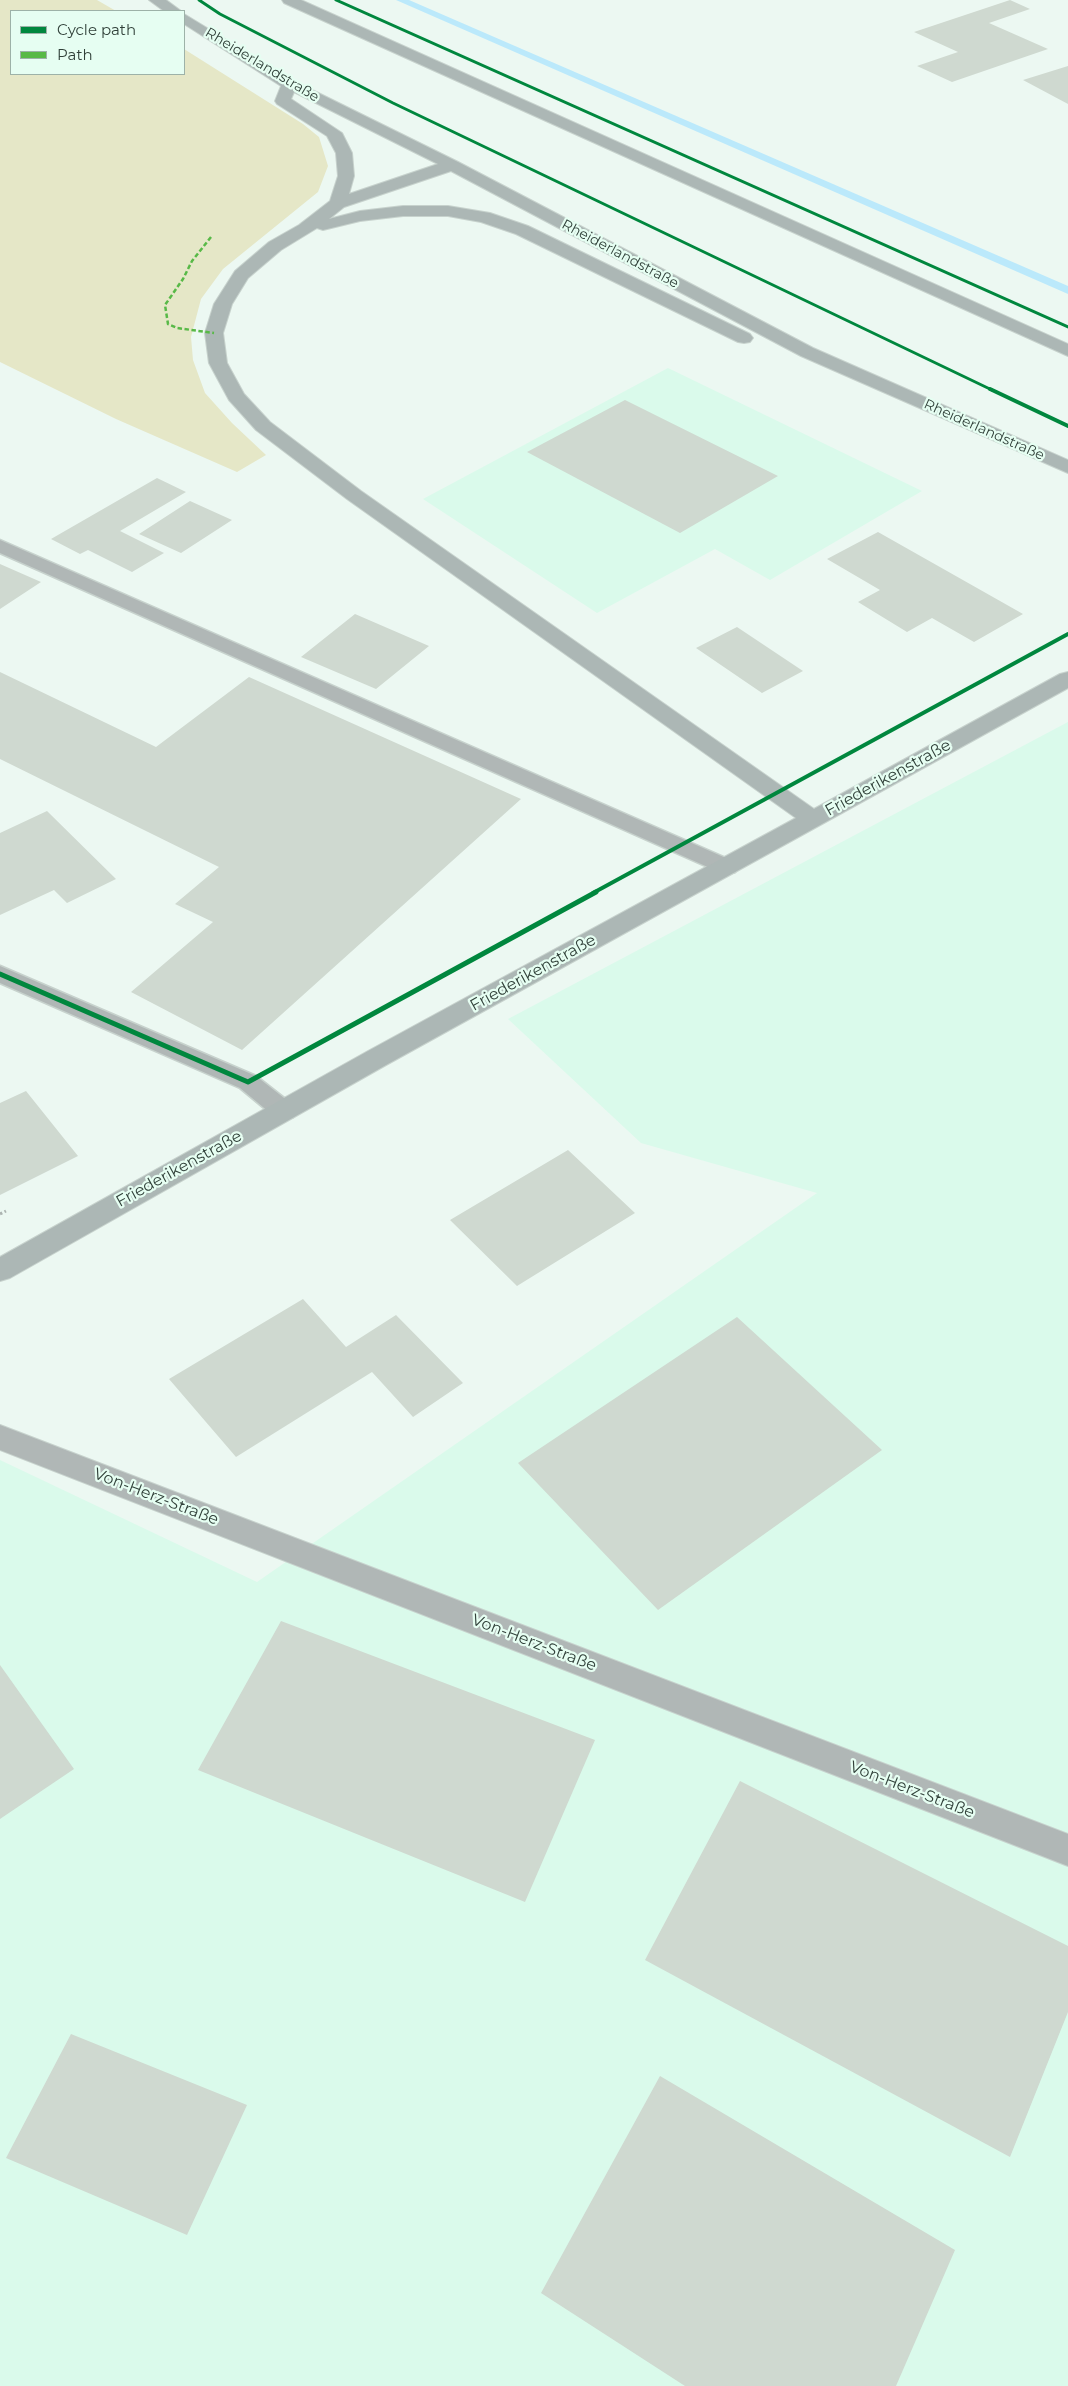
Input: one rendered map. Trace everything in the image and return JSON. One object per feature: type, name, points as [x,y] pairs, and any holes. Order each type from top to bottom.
[{"type":"main road","points":[[156,0],[172,10]]},
{"type":"main road","points":[[289,0],[1068,351]]},
{"type":"main road","name":"Rheiderlandstraße","points":[[185,19],[289,84],[452,165],[807,352],[1068,467]]},
{"type":"main road","points":[[289,84],[283,101],[334,133],[344,153],[346,176],[338,203]]},
{"type":"main road","points":[[452,165],[338,203],[305,230],[275,246],[241,275],[223,304],[214,332],[218,363],[236,396],[263,426],[354,495],[813,819]]},
{"type":"main road","points":[[305,230],[360,216],[404,211],[448,211],[484,217],[522,230],[742,338],[807,352]]},
{"type":"main road","name":"Friederikenstraße","points":[[0,1270],[284,1111],[1068,679]]},
{"type":"street","name":"Von-Herz-Straße","points":[[0,1436],[1068,1850]]},
{"type":"lane","points":[[0,546],[727,867]]},
{"type":"lane","points":[[0,974],[248,1082],[284,1111]]},
{"type":"shaded area","points":[[0,0],[97,0],[114,10],[10,10],[10,75],[185,75],[185,50],[303,124],[319,137],[328,166],[318,192],[223,269],[201,299],[191,337],[193,360],[205,393],[232,423],[266,455],[237,472],[116,419],[0,362]]},
{"type":"shaded area","points":[[668,368],[922,491],[770,580],[715,549],[597,613],[423,499]]},
{"type":"shaded area","points":[[1068,722],[1068,2386],[0,2386],[0,1460],[257,1582],[817,1193],[641,1143],[508,1019]]},
{"type":"building","points":[[1010,0],[1030,9],[989,23],[1048,49],[952,82],[917,66],[958,52],[914,32]]},
{"type":"building","points":[[1068,66],[1068,104],[1023,80]]},
{"type":"building","points":[[625,400],[778,476],[680,533],[527,452]]},
{"type":"building","points":[[157,478],[186,492],[120,531],[164,553],[132,572],[88,550],[80,554],[51,539]]},
{"type":"building","points":[[190,501],[232,520],[181,553],[139,534]]},
{"type":"building","points":[[878,532],[1023,614],[974,642],[932,618],[907,632],[858,602],[880,590],[827,559]]},
{"type":"building","points":[[0,564],[41,582],[0,609]]},
{"type":"building","points":[[355,614],[429,646],[376,689],[301,657]]},
{"type":"building","points":[[737,627],[803,671],[762,693],[696,648]]},
{"type":"building","points":[[0,672],[156,747],[249,677],[521,799],[242,1050],[131,992],[213,922],[175,904],[219,867],[0,759]]},
{"type":"building","points":[[47,811],[116,879],[67,903],[54,890],[0,915],[0,833]]},
{"type":"building","points":[[26,1091],[78,1156],[0,1195],[0,1103]]},
{"type":"building","points":[[568,1150],[635,1213],[517,1286],[450,1220]]},
{"type":"building","points":[[303,1299],[346,1347],[396,1315],[463,1383],[413,1417],[372,1372],[236,1457],[169,1379]]},
{"type":"building","points":[[737,1317],[882,1450],[658,1610],[518,1463]]},
{"type":"building","points":[[281,1621],[595,1740],[525,1902],[198,1770]]},
{"type":"building","points":[[0,1665],[74,1769],[0,1819]]},
{"type":"building","points":[[740,1781],[1068,1946],[1068,2012],[1010,2157],[645,1960]]},
{"type":"building","points":[[71,2034],[247,2105],[187,2235],[6,2158]]},
{"type":"building","points":[[660,2076],[955,2250],[896,2386],[685,2386],[541,2293]]},
{"type":"waterway","points":[[401,0],[1068,290]]},
{"type":"marked path","points":[[211,237],[192,261],[183,279],[165,305],[168,324],[177,328],[214,333]]},
{"type":"cycle path","points":[[199,0],[220,14],[393,103],[1068,426]]},
{"type":"cycle path","points":[[336,0],[1068,327]]},
{"type":"cycle path","points":[[0,974],[248,1082],[1068,634]]}]
